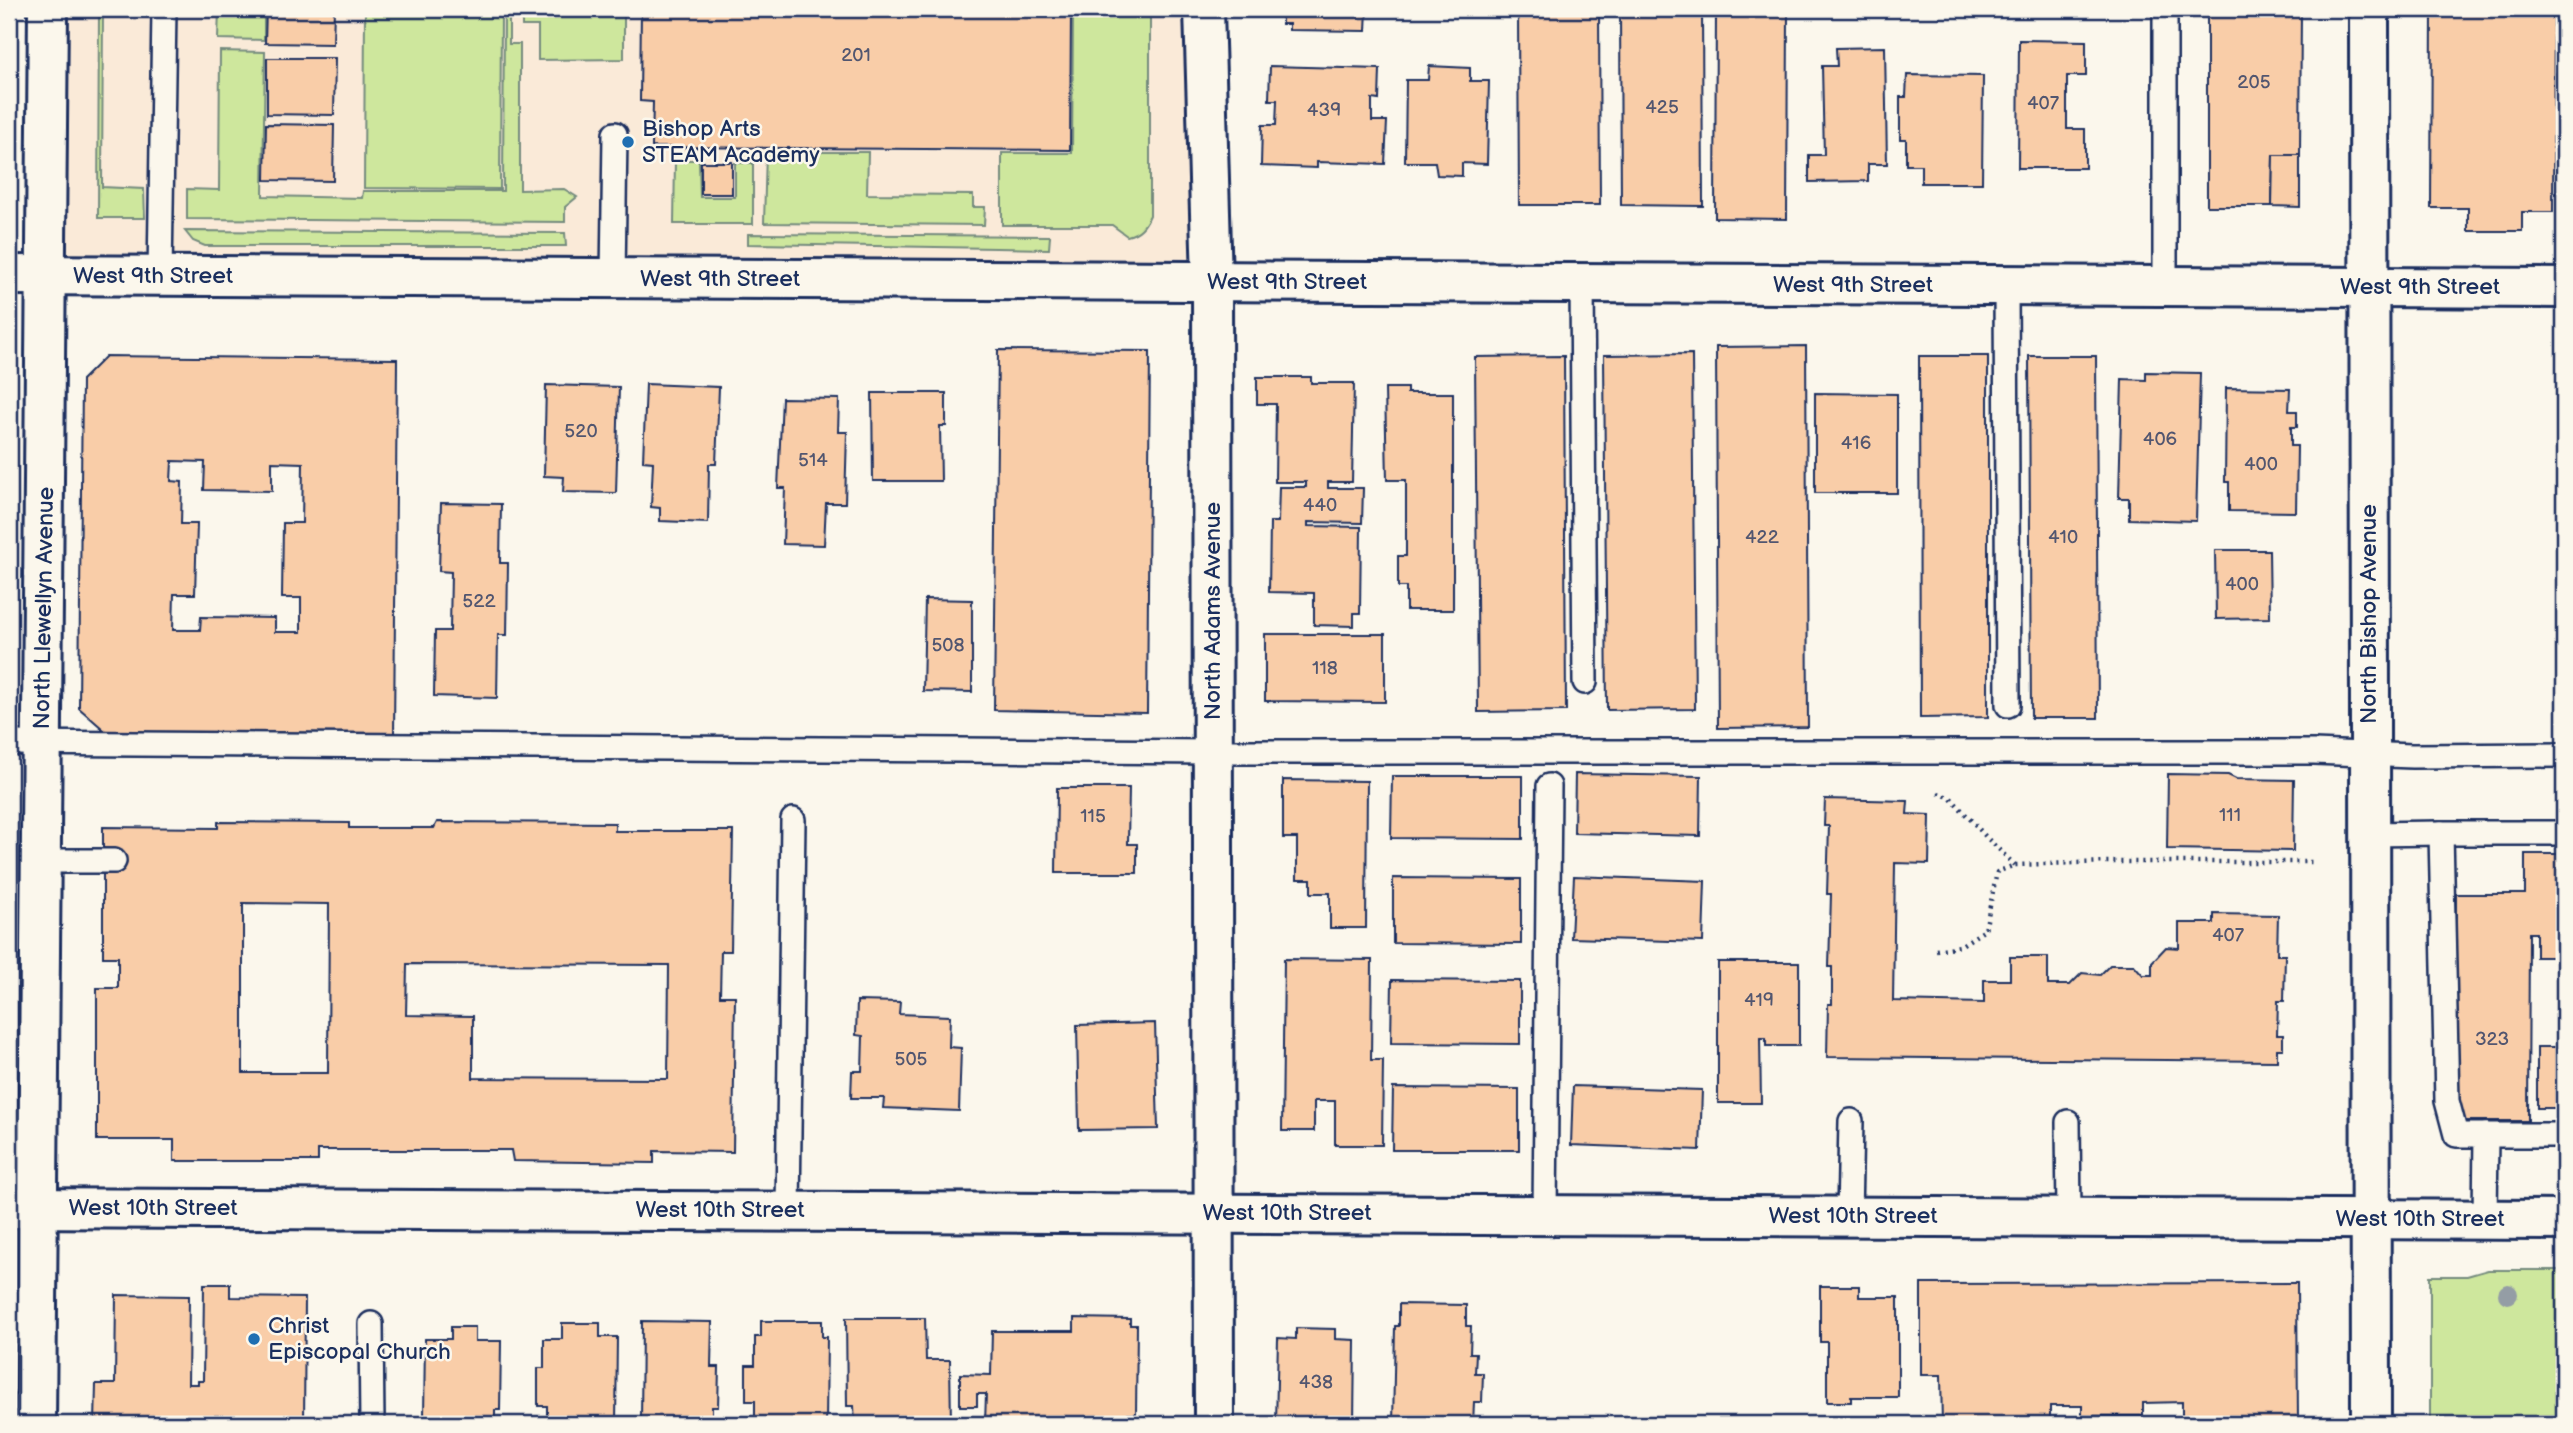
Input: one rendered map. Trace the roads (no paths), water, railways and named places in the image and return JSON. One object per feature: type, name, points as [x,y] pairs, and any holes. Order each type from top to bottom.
[{"type":"street","name":"North Llewellyn Avenue","points":[[36,1424],[23,1208],[41,861],[26,743],[48,275],[48,9]]},
{"type":"street","name":"North Adams Avenue","points":[[1204,9],[1212,281],[1214,1424]]},
{"type":"street","name":"North Bishop Avenue","points":[[2369,9],[2371,1424]]},
{"type":"street","name":"West 9th Street","points":[[9,275],[2564,288]]},
{"type":"street","name":"West 10th Street","points":[[23,1208],[1545,1213],[2564,1220]]},
{"type":"lane","points":[[160,276],[164,9]]},
{"type":"lane","points":[[2165,9],[2165,286]]},
{"type":"lane","points":[[613,278],[615,134]]},
{"type":"lane","points":[[1582,283],[1585,682]]},
{"type":"lane","points":[[2006,286],[2008,705]]},
{"type":"lane","points":[[26,743],[1213,752],[2314,752],[2369,755],[2564,755]]},
{"type":"lane","points":[[1545,1213],[1549,786]]},
{"type":"lane","points":[[788,1211],[793,820]]},
{"type":"lane","points":[[2369,834],[2564,833]]},
{"type":"lane","points":[[2441,834],[2447,1101],[2456,1135],[2564,1135]]},
{"type":"lane","points":[[41,861],[114,861]]},
{"type":"lane","points":[[1849,1216],[1852,1121]]},
{"type":"lane","points":[[2068,1122],[2069,1217]]},
{"type":"lane","points":[[2485,1219],[2486,1135]]},
{"type":"lane","points":[[370,1324],[372,1424]]},
{"type":"place","name":"Bishop Arts STEAM Academy","points":[[628,142]]},
{"type":"place","name":"Christ Episcopal Church","points":[[254,1339]]}]
